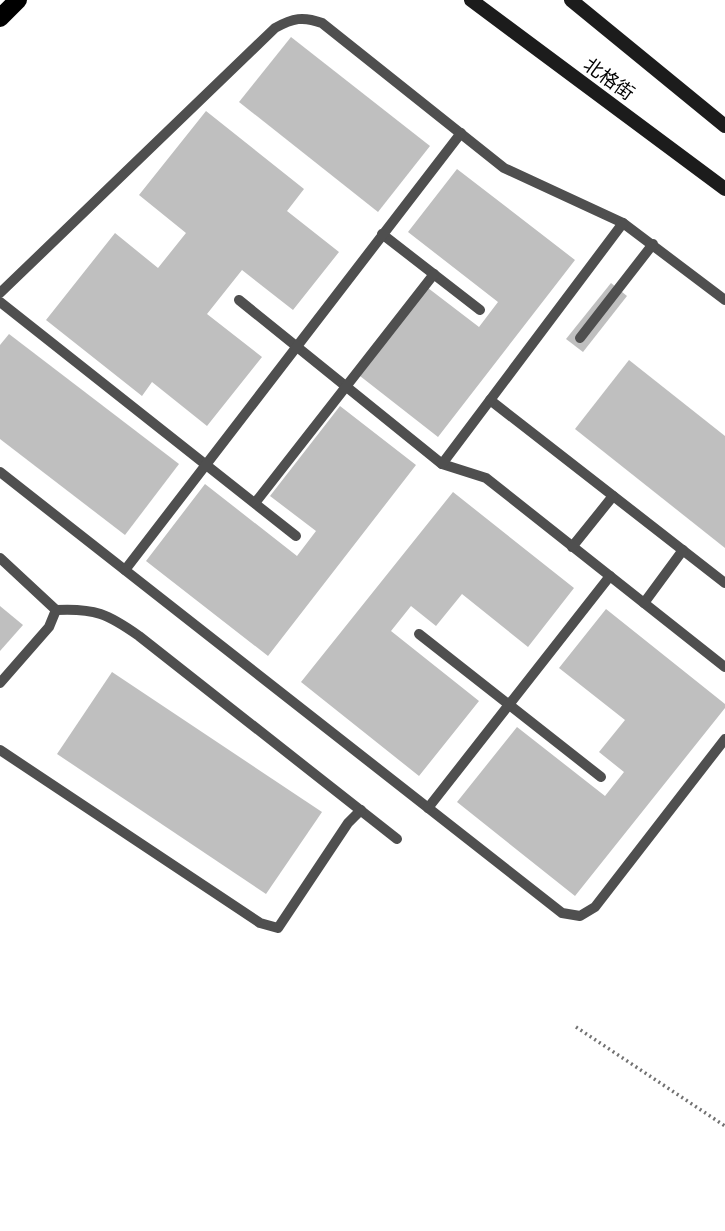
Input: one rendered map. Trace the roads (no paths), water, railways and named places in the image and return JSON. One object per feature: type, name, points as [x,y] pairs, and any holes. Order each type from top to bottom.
[{"type":"main road","points":[[0,18],[19,0]]},
{"type":"street","name":"北格街","points":[[471,0],[725,189]]},
{"type":"street","name":"北格街","points":[[571,0],[725,126]]},
{"type":"lane","points":[[0,293],[275,28],[293,18],[307,18],[322,23],[504,168],[623,223],[725,300]]},
{"type":"lane","points":[[125,570],[295,345],[461,133]]},
{"type":"lane","points":[[442,464],[623,223]]},
{"type":"lane","points":[[382,234],[480,310]]},
{"type":"lane","points":[[580,338],[653,244]]},
{"type":"lane","points":[[255,503],[434,274]]},
{"type":"lane","points":[[239,300],[442,464],[486,478],[725,667]]},
{"type":"lane","points":[[0,302],[296,536]]},
{"type":"lane","points":[[490,400],[725,583]]},
{"type":"lane","points":[[0,472],[562,913],[580,916],[596,907],[725,739]]},
{"type":"lane","points":[[572,547],[613,496]]},
{"type":"lane","points":[[644,603],[683,550]]},
{"type":"lane","points":[[0,558],[56,610],[86,608],[112,616],[397,839]]},
{"type":"lane","points":[[428,808],[610,576]]},
{"type":"lane","points":[[0,683],[49,627],[56,610]]},
{"type":"lane","points":[[419,634],[601,777]]},
{"type":"lane","points":[[0,750],[260,923],[278,928],[348,823],[361,810]]}]
